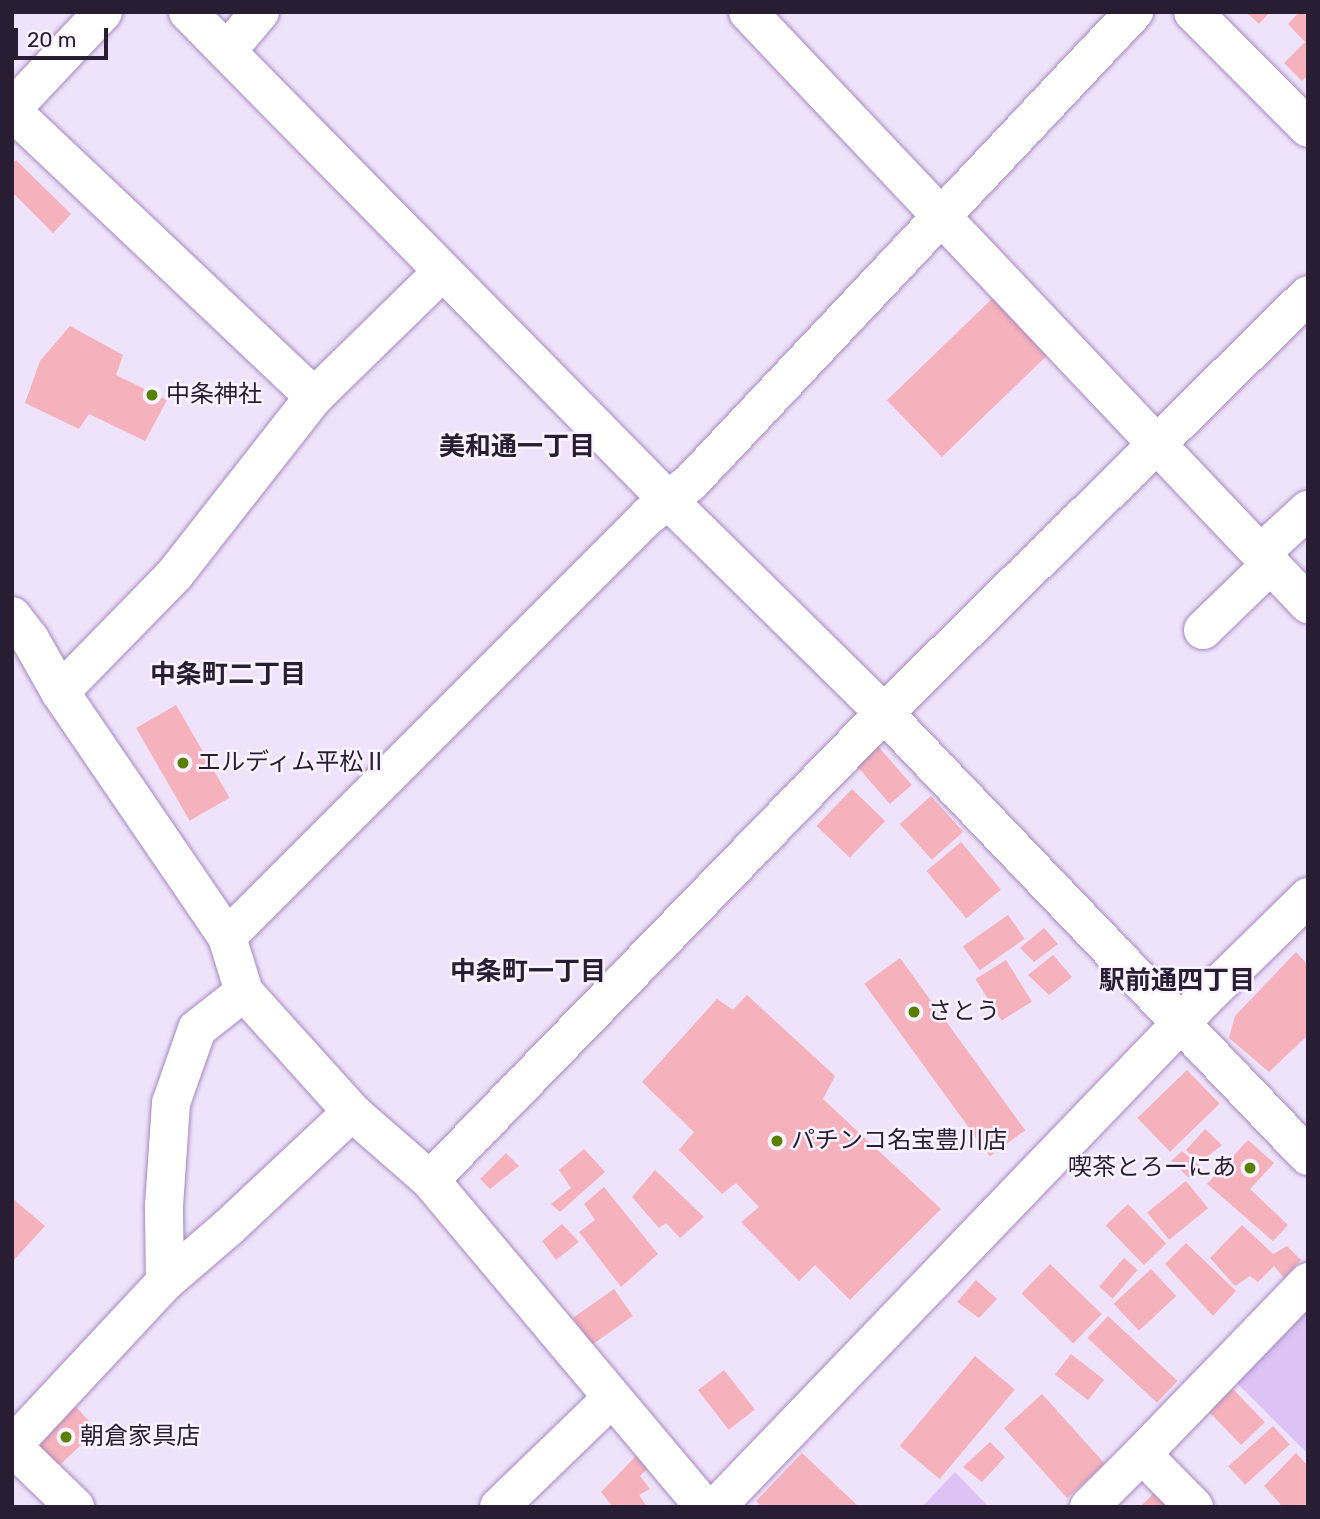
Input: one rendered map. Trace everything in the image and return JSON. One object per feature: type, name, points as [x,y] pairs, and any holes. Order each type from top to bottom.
[{"type":"street","points":[[103,12],[12,110],[314,397]]},
{"type":"street","points":[[188,12],[667,500],[884,713],[1308,1156]]},
{"type":"street","points":[[227,51],[260,12]]},
{"type":"street","points":[[748,12],[1308,604]]},
{"type":"street","points":[[227,937],[648,516],[691,482],[1133,12]]},
{"type":"street","points":[[1193,12],[1308,128]]},
{"type":"street","points":[[60,692],[175,574],[314,397],[442,272]]},
{"type":"street","points":[[430,1180],[884,713],[1308,295]]},
{"type":"street","points":[[1203,630],[1308,510]]},
{"type":"street","points":[[12,616],[30,639],[60,692],[227,937],[244,992],[352,1112],[430,1180],[704,1507]]},
{"type":"street","points":[[716,1507],[1308,897]]},
{"type":"street","points":[[164,1282],[164,1206],[171,1103],[197,1029],[244,992]]},
{"type":"street","points":[[75,1507],[12,1446],[164,1282],[229,1227],[352,1112]]},
{"type":"street","points":[[1089,1507],[1308,1282]]},
{"type":"street","points":[[499,1507],[612,1398]]},
{"type":"street","points":[[1142,1454],[1194,1507]]},
{"type":"shaded area","points":[[1308,1305],[1308,1454],[1234,1380]]},
{"type":"shaded area","points":[[955,1472],[989,1507],[922,1507]]},
{"type":"building","points":[[1246,12],[1270,12],[1259,24]]},
{"type":"building","points":[[1299,12],[1308,12],[1308,75],[1302,81],[1284,63],[1305,42],[1288,24]]},
{"type":"building","points":[[16,160],[71,214],[53,233],[12,192],[12,164]]},
{"type":"building","points":[[997,294],[1052,351],[942,457],[887,400]]},
{"type":"building","points":[[70,326],[123,355],[116,375],[167,400],[145,441],[89,414],[79,429],[25,403],[40,361]]},
{"type":"building","name":"エルディム平松Ⅱ","points":[[176,705],[230,798],[190,821],[136,728]]},
{"type":"building","points":[[877,745],[912,785],[890,804],[855,764]]},
{"type":"building","points":[[852,789],[885,821],[850,858],[817,826]]},
{"type":"building","points":[[931,796],[963,832],[932,860],[900,824]]},
{"type":"building","points":[[961,842],[1001,889],[966,918],[927,871]]},
{"type":"building","points":[[1008,915],[1025,939],[980,970],[963,947]]},
{"type":"building","points":[[1044,928],[1058,944],[1034,962],[1020,948]]},
{"type":"building","points":[[1296,952],[1308,965],[1308,1035],[1269,1072],[1229,1038],[1235,1016]]},
{"type":"building","points":[[1053,955],[1072,977],[1049,995],[1028,975]]},
{"type":"building","points":[[900,958],[1025,1130],[990,1156],[864,984]]},
{"type":"building","points":[[1006,960],[1032,1002],[1001,1021],[975,979]]},
{"type":"building","name":"パチンコ名宝豊川店","points":[[747,995],[835,1076],[823,1099],[941,1209],[850,1300],[815,1265],[799,1281],[741,1222],[759,1207],[736,1183],[722,1194],[679,1150],[694,1132],[642,1082],[717,999],[733,1010]]},
{"type":"building","points":[[1187,1070],[1220,1104],[1170,1152],[1137,1118]]},
{"type":"building","points":[[1205,1129],[1222,1145],[1199,1163],[1186,1150]]},
{"type":"building","points":[[1248,1140],[1274,1163],[1250,1189],[1288,1225],[1273,1241],[1207,1184]]},
{"type":"building","points":[[584,1149],[605,1172],[560,1212],[551,1204],[571,1188],[559,1170]]},
{"type":"building","points":[[1182,1151],[1202,1168],[1189,1178],[1171,1161]]},
{"type":"building","points":[[506,1153],[519,1166],[490,1189],[480,1179]]},
{"type":"building","points":[[655,1170],[704,1217],[680,1238],[666,1223],[659,1228],[632,1197]]},
{"type":"building","points":[[1186,1181],[1208,1208],[1169,1240],[1147,1212]]},
{"type":"building","points":[[604,1187],[658,1254],[621,1287],[579,1232],[595,1220],[584,1204]]},
{"type":"building","points":[[12,1198],[45,1226],[12,1262]]},
{"type":"building","points":[[1128,1204],[1166,1244],[1144,1265],[1106,1226]]},
{"type":"building","points":[[562,1224],[579,1242],[556,1260],[542,1241]]},
{"type":"building","points":[[1242,1225],[1273,1254],[1287,1246],[1301,1260],[1284,1278],[1274,1266],[1258,1282],[1250,1276],[1235,1286],[1210,1258]]},
{"type":"building","points":[[1186,1243],[1236,1291],[1213,1316],[1165,1264]]},
{"type":"building","points":[[1124,1258],[1138,1270],[1113,1298],[1099,1287]]},
{"type":"building","points":[[1050,1264],[1102,1314],[1073,1344],[1022,1293]]},
{"type":"building","points":[[1151,1269],[1176,1296],[1139,1331],[1114,1304]]},
{"type":"building","points":[[976,1280],[997,1299],[979,1318],[957,1302]]},
{"type":"building","points":[[614,1289],[633,1316],[592,1345],[573,1318]]},
{"type":"building","points":[[1108,1316],[1177,1381],[1157,1403],[1088,1338]]},
{"type":"building","points":[[1071,1354],[1104,1380],[1088,1400],[1055,1374]]},
{"type":"building","points":[[975,1356],[1015,1389],[940,1479],[900,1446]]},
{"type":"building","points":[[724,1370],[755,1409],[729,1430],[698,1390]]},
{"type":"building","points":[[1228,1384],[1265,1422],[1241,1445],[1204,1407]]},
{"type":"building","points":[[1042,1394],[1105,1464],[1067,1498],[1004,1428]]},
{"type":"building","name":"朝倉家具店","points":[[74,1405],[97,1430],[58,1467],[35,1442]]},
{"type":"building","points":[[1273,1426],[1290,1445],[1245,1485],[1228,1466]]},
{"type":"building","points":[[990,1442],[1005,1457],[982,1482],[963,1467]]},
{"type":"building","points":[[639,1453],[650,1466],[640,1476],[650,1489],[639,1495],[647,1507],[613,1507],[601,1492]]},
{"type":"building","points":[[802,1453],[859,1507],[762,1507],[756,1501]]},
{"type":"building","points":[[1296,1453],[1308,1466],[1308,1503],[1304,1507],[1283,1507],[1264,1486]]},
{"type":"building","points":[[1155,1492],[1171,1507],[1140,1507]]},
{"type":"place","name":"中条神社","points":[[152,395]]},
{"type":"place","name":"エルディム平松Ⅱ","points":[[183,763]]},
{"type":"place","name":"さとう","points":[[914,1012]]},
{"type":"place","name":"パチンコ名宝豊川店","points":[[777,1141]]},
{"type":"place","name":"喫茶とろーにあ","points":[[1250,1168]]},
{"type":"place","name":"朝倉家具店","points":[[66,1437]]},
{"type":"district","name":"美和通一丁目","points":[[517,447]]},
{"type":"district","name":"中条町二丁目","points":[[228,675]]},
{"type":"district","name":"中条町一丁目","points":[[528,972]]},
{"type":"district","name":"駅前通四丁目","points":[[1177,981]]}]
